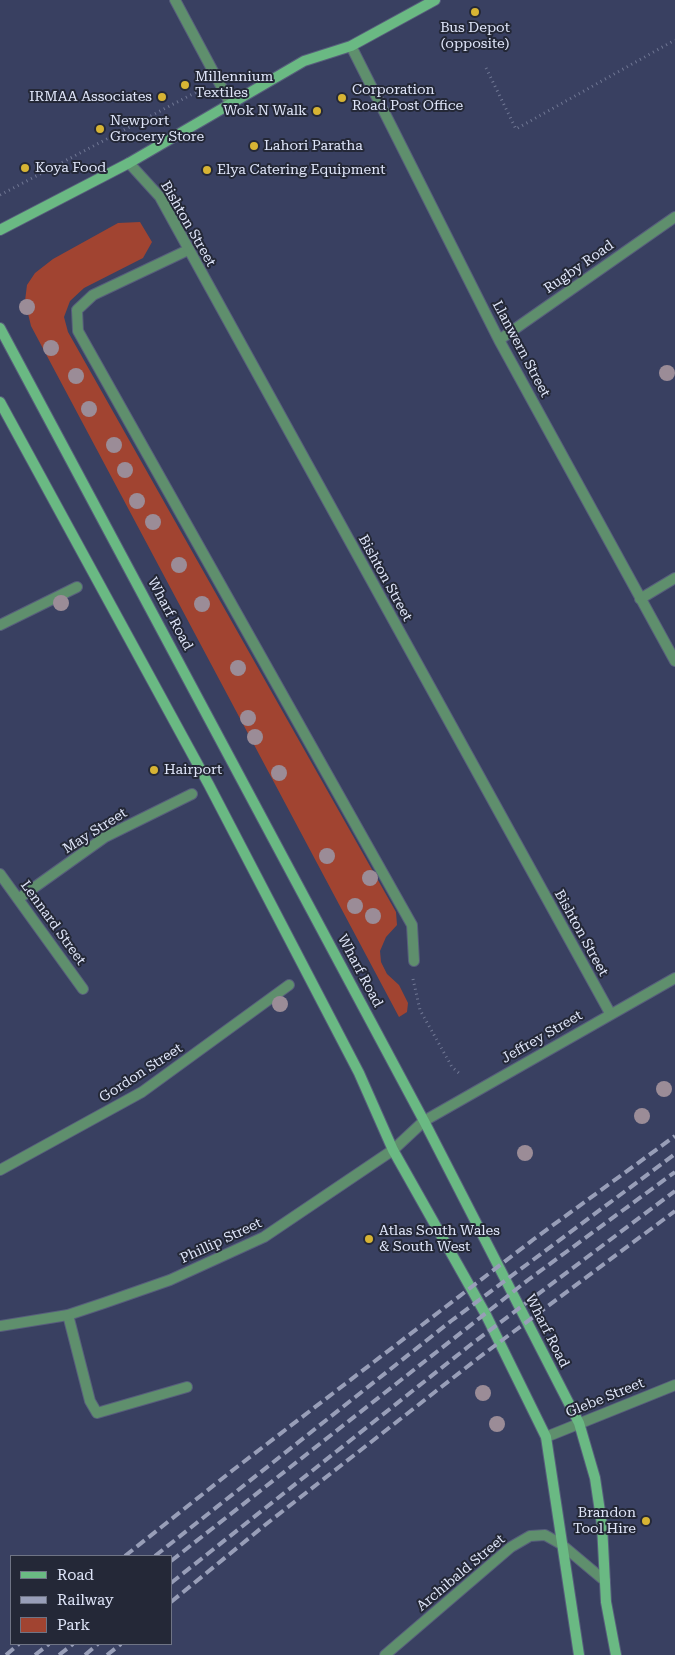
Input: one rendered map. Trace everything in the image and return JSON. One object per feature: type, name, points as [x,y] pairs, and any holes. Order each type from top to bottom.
[{"type":"main road","points":[[0,230],[129,163],[304,61],[351,46],[435,0]]},
{"type":"main road","name":"Wharf Road","points":[[0,328],[424,1121],[579,1423],[595,1478],[602,1525],[606,1602],[616,1655]]},
{"type":"main road","points":[[0,402],[209,785],[359,1073],[393,1150],[486,1315],[546,1438],[579,1655]]},
{"type":"street","points":[[175,0],[230,103]]},
{"type":"street","name":"Llanwern Street","points":[[351,46],[499,340],[675,661]]},
{"type":"street","name":"Bishton Street","points":[[129,163],[157,193],[610,1014]]},
{"type":"street","name":"Rugby Road","points":[[499,340],[675,217]]},
{"type":"street","points":[[188,250],[93,295],[77,310],[78,331],[412,926],[414,961]]},
{"type":"street","points":[[640,599],[675,578]]},
{"type":"street","points":[[0,625],[77,587]]},
{"type":"street","name":"May Street","points":[[18,899],[105,837],[192,794]]},
{"type":"street","name":"Lennard Street","points":[[0,874],[83,989]]},
{"type":"street","name":"Jeffrey Street","points":[[424,1121],[675,978]]},
{"type":"street","name":"Gordon Street","points":[[0,1170],[142,1092],[289,985]]},
{"type":"street","name":"Phillip Street","points":[[0,1326],[68,1315],[170,1280],[264,1237],[393,1150],[424,1121]]},
{"type":"street","points":[[68,1315],[90,1401],[97,1413],[187,1387]]},
{"type":"street","name":"Glebe Street","points":[[546,1438],[675,1385]]},
{"type":"street","name":"Archibald Street","points":[[385,1655],[511,1547],[530,1536],[545,1535],[561,1544],[605,1581]]},
{"type":"path","points":[[486,68],[516,129],[675,40]]},
{"type":"path","points":[[0,195],[218,81]]},
{"type":"path","points":[[414,961],[413,982],[420,1010],[452,1066],[460,1074]]},
{"type":"green space","points":[[140,222],[152,242],[143,258],[84,288],[70,301],[64,317],[68,332],[396,912],[397,925],[386,937],[380,951],[381,962],[387,974],[399,985],[408,1003],[407,1012],[399,1017],[31,326],[25,301],[27,285],[35,273],[53,259],[118,223]]},
{"type":"railway","points":[[126,1555],[233,1470],[534,1239],[675,1136]]},
{"type":"railway","points":[[156,1555],[451,1321],[675,1154]]},
{"type":"railway","points":[[172,1560],[528,1280],[675,1172]]},
{"type":"railway","points":[[172,1582],[469,1346],[675,1191]]},
{"type":"railway","points":[[172,1601],[265,1525],[477,1359],[675,1211]]},
{"type":"railway","points":[[6,1655],[18,1645]]},
{"type":"railway","points":[[35,1655],[48,1645]]},
{"type":"railway","points":[[59,1655],[72,1645]]},
{"type":"railway","points":[[85,1655],[97,1645]]},
{"type":"railway","points":[[107,1655],[120,1645]]},
{"type":"place","name":"Bus Depot (opposite)","points":[[475,12]]},
{"type":"place","name":"Millennium Textiles","points":[[185,85]]},
{"type":"place","name":"IRMAA Associates","points":[[162,97]]},
{"type":"place","name":"Corporation Road Post Office","points":[[342,98]]},
{"type":"place","name":"Wok N Walk","points":[[317,111]]},
{"type":"place","name":"Newport Grocery Store","points":[[100,129]]},
{"type":"place","name":"Lahori Paratha","points":[[254,146]]},
{"type":"place","name":"Koya Food","points":[[25,168]]},
{"type":"place","name":"Elya Catering Equipment","points":[[207,170]]},
{"type":"place","name":"Hairport","points":[[154,770]]},
{"type":"place","name":"Atlas South Wales & South West","points":[[369,1239]]},
{"type":"place","name":"Brandon Tool Hire","points":[[646,1521]]}]
